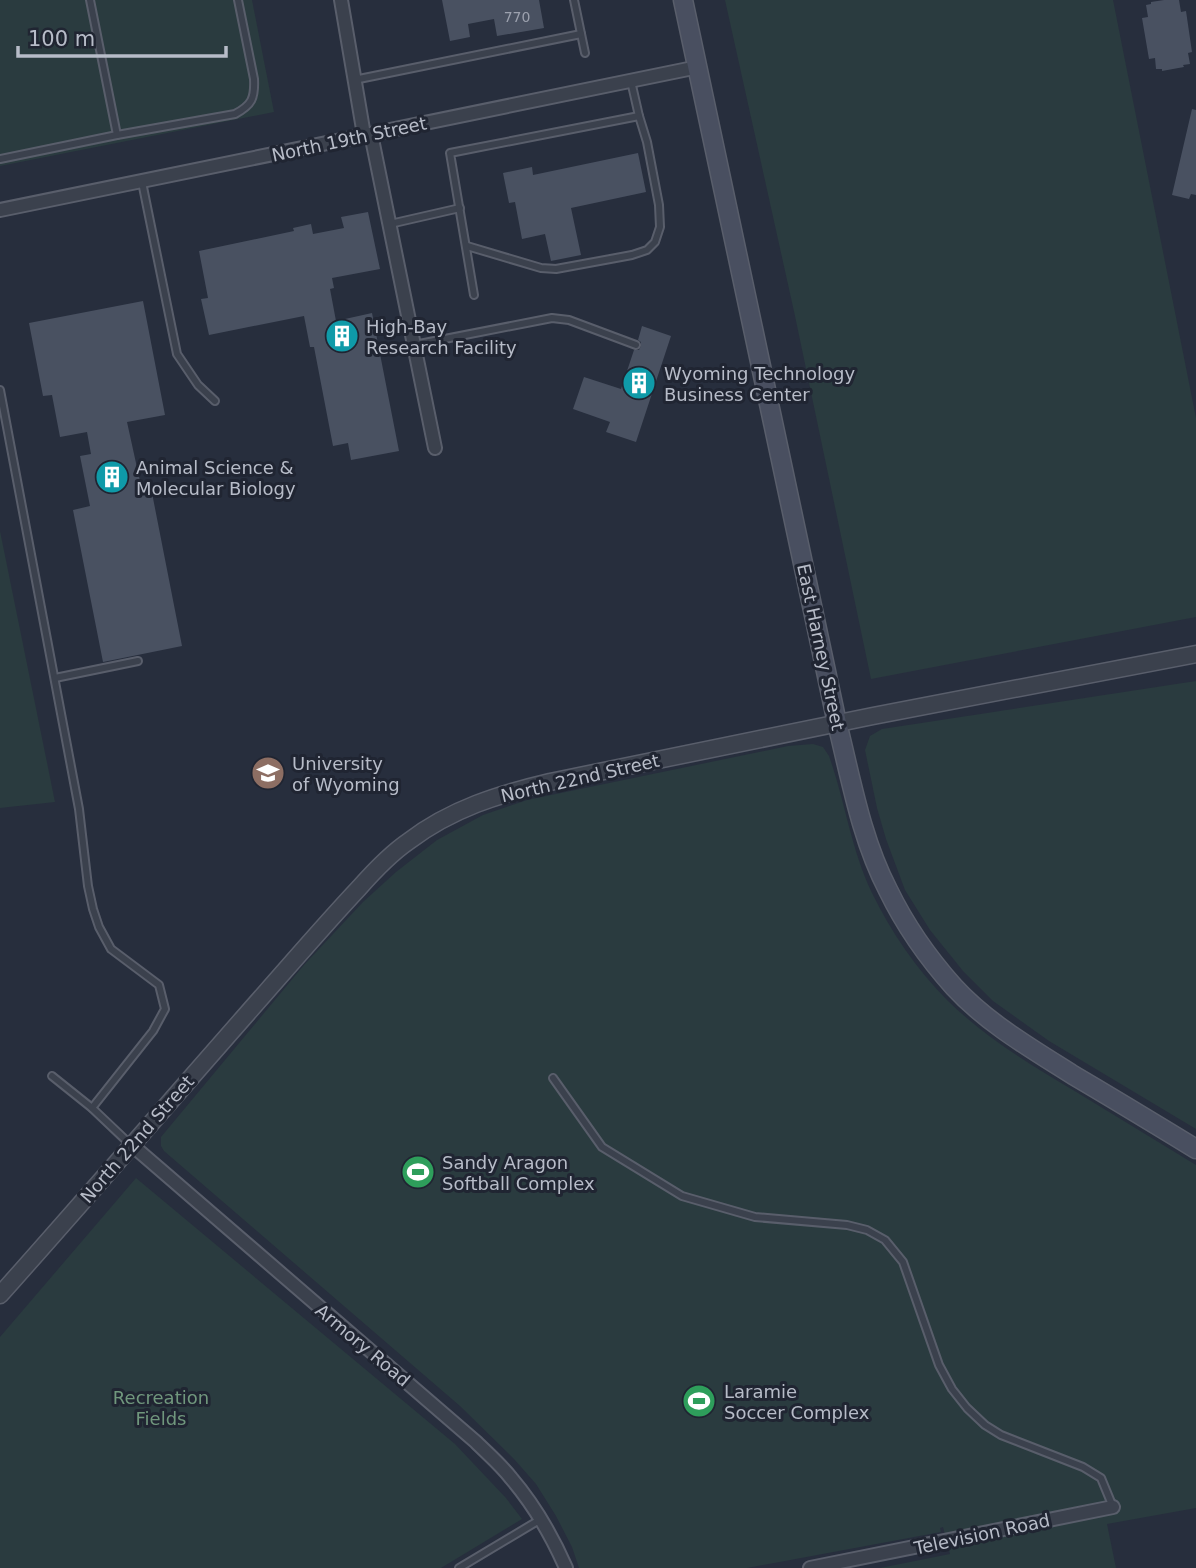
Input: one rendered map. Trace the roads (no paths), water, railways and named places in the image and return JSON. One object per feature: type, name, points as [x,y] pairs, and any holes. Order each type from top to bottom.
[{"type":"main road","name":"East Harney Street","points":[[683,0],[837,723],[862,824],[887,890],[910,929],[955,988],[984,1015],[1023,1043],[1196,1149]]},
{"type":"street","points":[[341,0],[354,80],[390,224],[435,449]]},
{"type":"street","name":"North 19th Street","points":[[0,210],[698,67]]},
{"type":"street","name":"North 22nd Street","points":[[0,1295],[346,902],[383,863],[408,841],[438,821],[475,803],[512,791],[837,723],[1196,654]]},
{"type":"street","name":"Armory Road","points":[[133,1146],[476,1442],[510,1476],[541,1519],[566,1568]]},
{"type":"street","name":"Television Road","points":[[810,1568],[1113,1507]]},
{"type":"lane","points":[[90,0],[117,135]]},
{"type":"lane","points":[[0,159],[235,114],[245,109],[252,101],[254,79],[238,0]]},
{"type":"lane","points":[[574,0],[585,53]]},
{"type":"lane","points":[[354,80],[581,34]]},
{"type":"lane","points":[[467,246],[556,270],[647,250],[655,242],[660,227],[659,205],[647,142],[631,81]]},
{"type":"lane","points":[[474,295],[450,153],[639,116]]},
{"type":"lane","points":[[142,181],[177,354],[198,385],[215,401]]},
{"type":"lane","points":[[390,224],[460,208]]},
{"type":"lane","points":[[414,345],[552,318],[569,320],[636,345]]},
{"type":"lane","points":[[0,390],[55,677],[79,809],[88,886],[96,918],[111,949],[159,985],[164,1009],[153,1031],[92,1108]]},
{"type":"lane","points":[[55,677],[138,661]]},
{"type":"lane","points":[[52,1076],[133,1146]]},
{"type":"lane","points":[[552,1078],[602,1147],[681,1196],[755,1217],[847,1225],[867,1230],[885,1240],[903,1262],[939,1365],[952,1389],[967,1408],[985,1425],[1001,1435],[1083,1467],[1101,1478],[1113,1507]]},
{"type":"lane","points":[[459,1568],[541,1519]]},
{"type":"place","name":"High-Bay Research Facility","points":[[342,336]]},
{"type":"place","name":"Wyoming Technology Business Center","points":[[639,383]]},
{"type":"place","name":"Animal Science & Molecular Biology","points":[[112,477]]},
{"type":"place","name":"University of Wyoming","points":[[268,773]]},
{"type":"place","name":"Sandy Aragon Softball Complex","points":[[418,1172]]},
{"type":"place","name":"Laramie Soccer Complex","points":[[699,1401]]},
{"type":"park label","name":"Recreation Fields","points":[[161,1407]]}]
